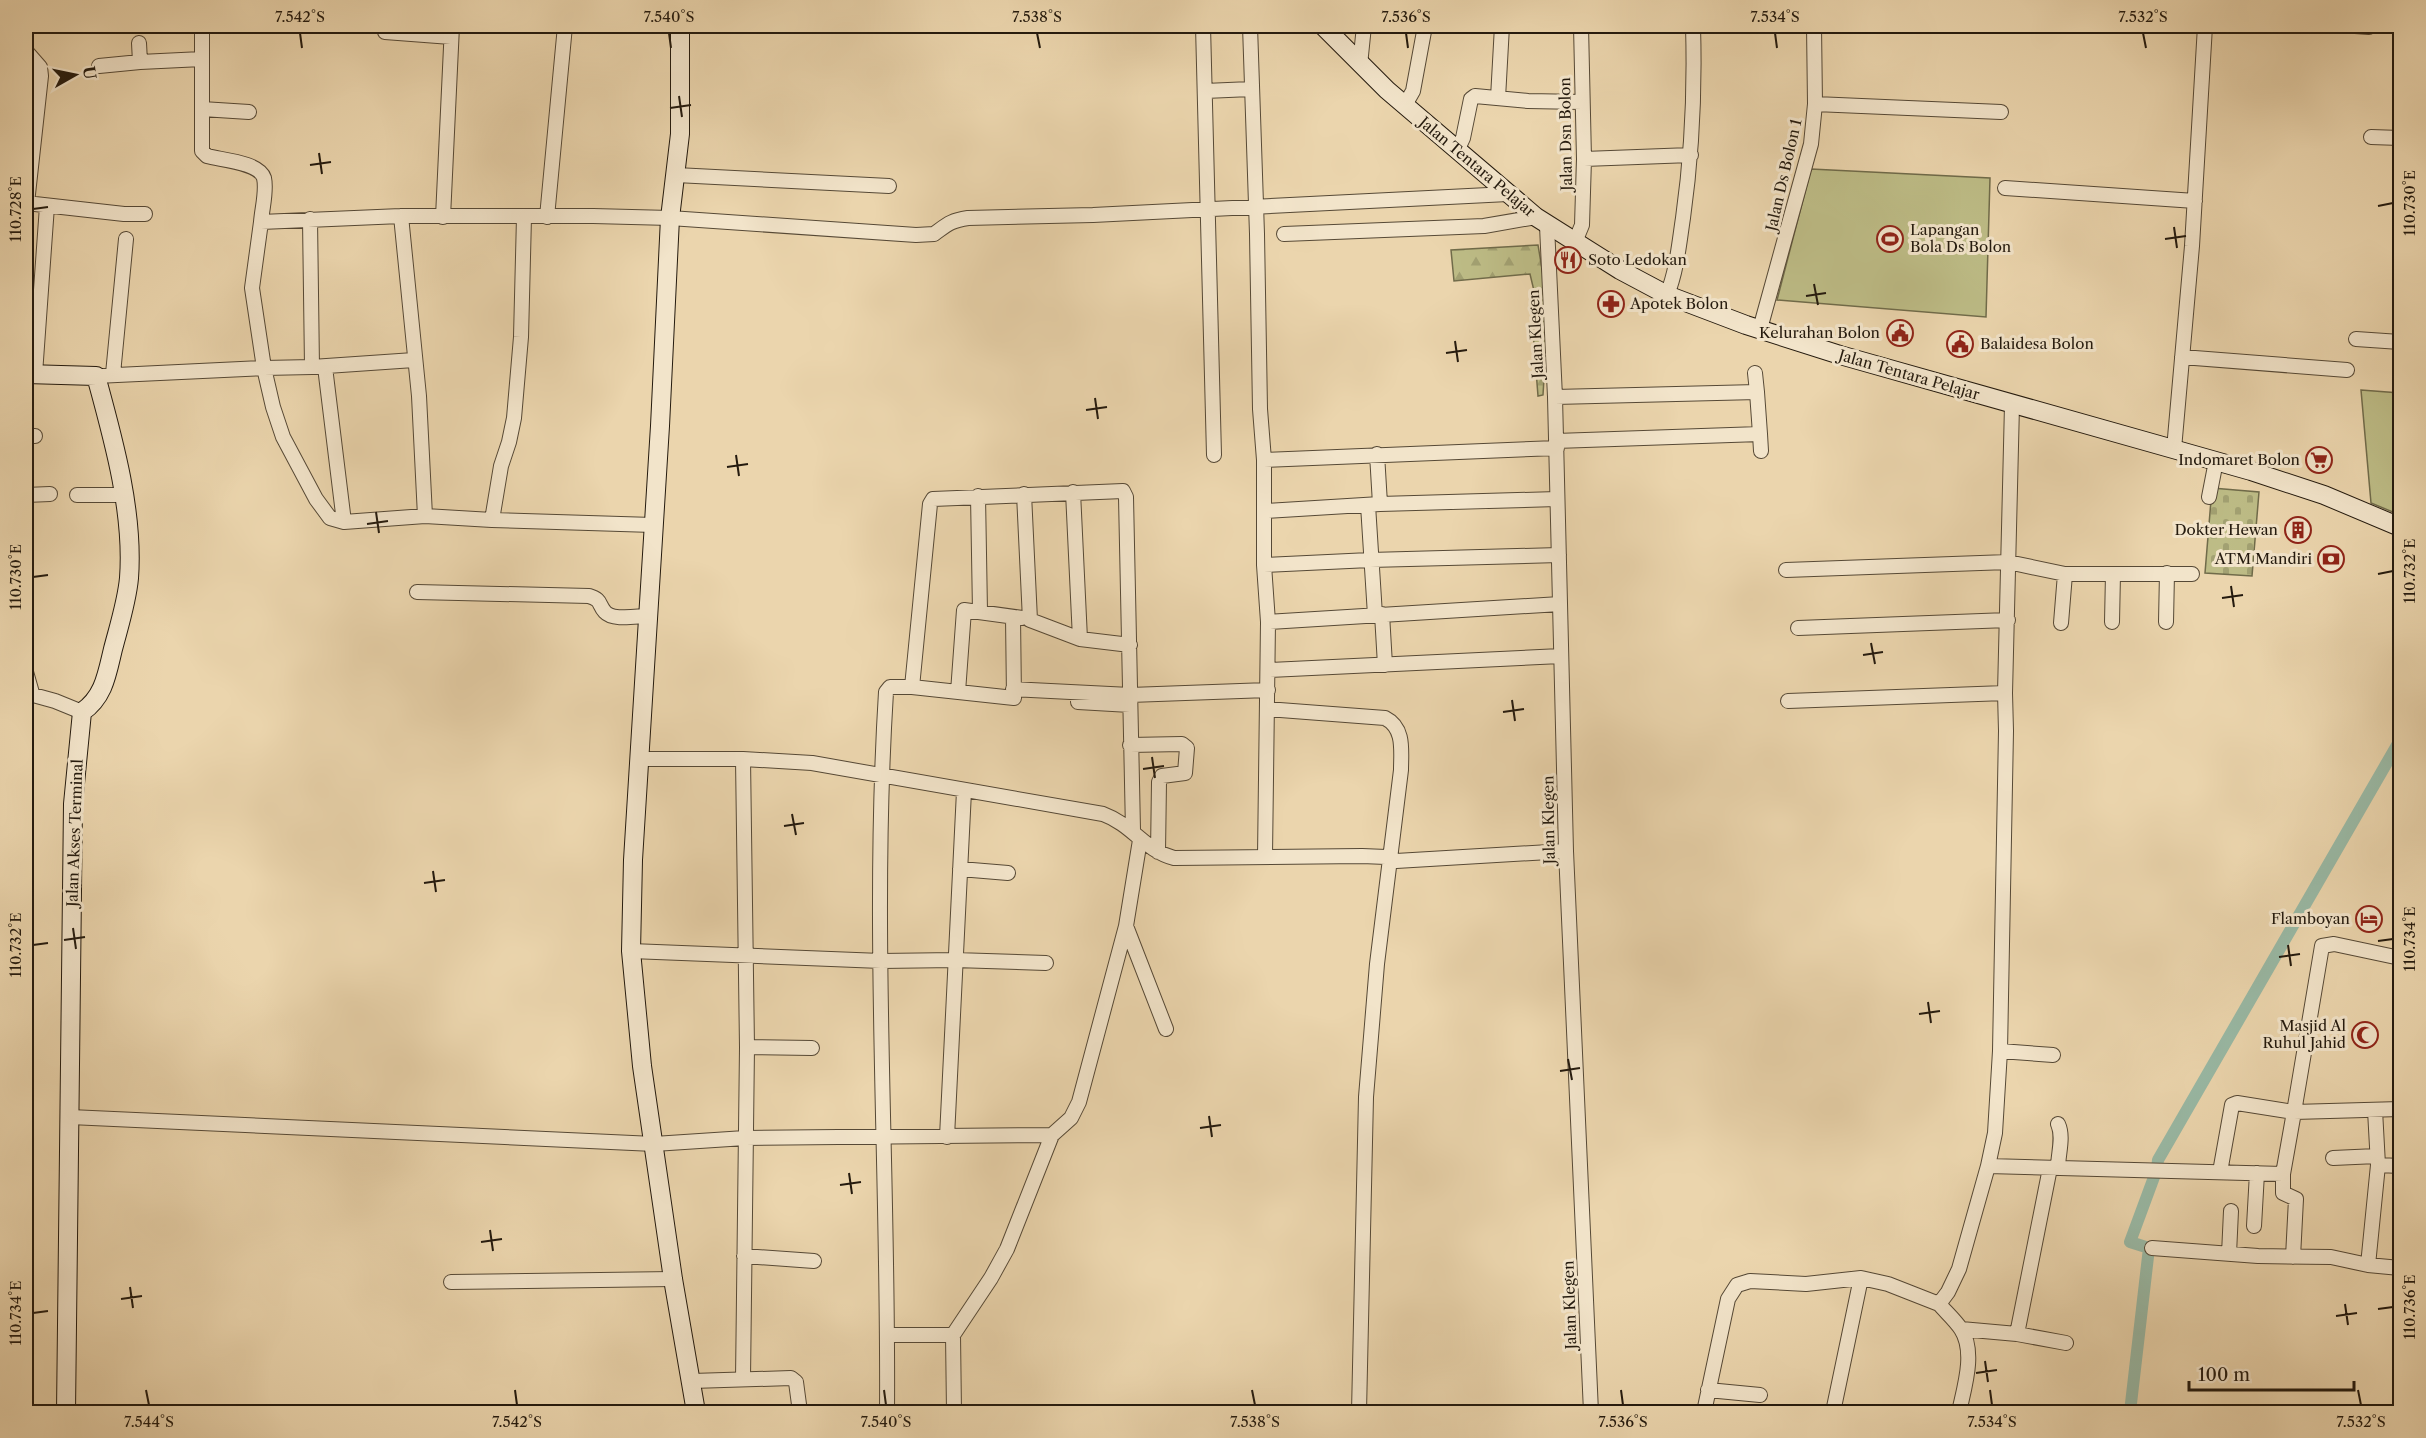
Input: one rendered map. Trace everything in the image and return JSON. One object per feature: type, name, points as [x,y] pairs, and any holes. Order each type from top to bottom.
[{"type":"street","points":[[202,26],[204,155],[250,165],[259,169],[264,177],[261,222],[252,288],[254,368],[300,471],[330,518],[344,522],[425,516],[653,525]]},
{"type":"street","points":[[547,217],[565,26]]},
{"type":"street","points":[[680,26],[680,124],[670,218],[633,860],[632,951],[642,1066],[673,1279],[696,1413]]},
{"type":"street","points":[[1203,26],[1214,455]]},
{"type":"street","points":[[1250,26],[1260,409],[1265,512],[1264,565],[1268,621],[1269,690],[1265,856]]},
{"type":"street","name":"Jalan Tentara Pelajar","points":[[1323,26],[1360,65],[1457,151],[1541,221],[1620,270],[1667,295],[1719,316],[1840,355],[2216,461],[2324,495],[2400,526]]},
{"type":"street","points":[[1360,65],[1364,26]]},
{"type":"street","points":[[1405,105],[1413,91],[1425,26]]},
{"type":"street","points":[[1498,98],[1502,26]]},
{"type":"street","name":"Jalan Dsn Bolon","points":[[1575,242],[1582,225],[1584,159],[1581,26]]},
{"type":"street","points":[[1667,295],[1674,279],[1691,155],[1695,102],[1693,26]]},
{"type":"street","name":"Jalan Ds Bolon 1","points":[[1760,328],[1811,144],[1815,104],[1815,26]]},
{"type":"street","points":[[2174,449],[2194,201],[2205,26]]},
{"type":"street","points":[[385,32],[451,31],[443,217]]},
{"type":"street","points":[[139,43],[140,62]]},
{"type":"street","points":[[26,51],[40,67],[41,76],[26,203],[124,214],[145,214]]},
{"type":"street","points":[[99,66],[202,59]]},
{"type":"street","points":[[1205,91],[1251,89]]},
{"type":"street","points":[[1457,151],[1463,138],[1471,99],[1474,96],[1582,102]]},
{"type":"street","points":[[1815,104],[2001,112]]},
{"type":"street","points":[[202,109],[249,112]]},
{"type":"street","points":[[2371,137],[2400,138]]},
{"type":"street","points":[[1584,159],[1691,155]]},
{"type":"street","points":[[676,176],[889,186]]},
{"type":"street","points":[[2005,189],[2194,201]]},
{"type":"street","points":[[261,222],[401,216],[670,218],[916,235],[934,234],[952,221],[968,218],[1508,194]]},
{"type":"street","points":[[47,206],[30,374],[104,375],[319,367],[414,360]]},
{"type":"street","points":[[401,216],[419,396],[425,516]]},
{"type":"street","points":[[492,520],[501,466],[514,418],[521,337],[524,217]]},
{"type":"street","points":[[310,219],[319,367],[344,522]]},
{"type":"street","points":[[1284,234],[1484,226],[1541,221]]},
{"type":"street","name":"Jalan Klegen","points":[[1541,221],[1556,397],[1566,851],[1591,1413]]},
{"type":"street","points":[[26,672],[29,693],[82,712],[92,705],[105,684],[129,578],[129,543],[104,375],[126,239]]},
{"type":"street","points":[[2356,339],[2400,342]]},
{"type":"street","points":[[2182,357],[2347,370]]},
{"type":"street","points":[[1755,373],[1761,451]]},
{"type":"street","points":[[1556,397],[1757,392]]},
{"type":"street","points":[[1939,1304],[1948,1292],[1959,1269],[1988,1167],[1995,1133],[2000,1051],[2012,405]]},
{"type":"street","points":[[1263,460],[1760,434]]},
{"type":"street","points":[[1377,454],[1370,560],[1385,665]]},
{"type":"street","points":[[2209,497],[2216,461]]},
{"type":"street","points":[[912,687],[930,504],[937,497],[1120,490],[1125,493],[1130,645],[1130,745],[1137,835],[1126,926],[1079,1102],[1071,1118],[1052,1135],[1007,1250],[952,1335],[954,1413]]},
{"type":"street","points":[[1073,492],[1080,639]]},
{"type":"street","points":[[26,495],[50,494]]},
{"type":"street","points":[[1024,494],[1030,620]]},
{"type":"street","points":[[77,495],[123,495]]},
{"type":"street","points":[[978,496],[980,611]]},
{"type":"street","points":[[1265,512],[1374,505],[1557,499]]},
{"type":"street","points":[[1264,565],[1559,555]]},
{"type":"street","points":[[1786,570],[2008,562],[2065,574],[2192,574]]},
{"type":"street","points":[[2166,622],[2167,573]]},
{"type":"street","points":[[2061,623],[2065,574]]},
{"type":"street","points":[[2112,622],[2113,574]]},
{"type":"street","points":[[417,592],[589,596],[596,598],[605,611],[612,616],[648,616]]},
{"type":"street","points":[[1268,621],[1560,604]]},
{"type":"street","points":[[958,692],[962,612],[966,609],[1030,620],[1080,639],[1130,645]]},
{"type":"street","points":[[1013,616],[1013,693]]},
{"type":"street","points":[[1798,628],[2008,620]]},
{"type":"street","points":[[1268,670],[1562,656]]},
{"type":"street","points":[[887,1413],[881,775],[887,688],[912,687],[958,692],[1013,693],[1113,700],[1269,690]]},
{"type":"street","points":[[1788,701],[2005,693]]},
{"type":"street","points":[[1268,709],[1385,718],[1395,725],[1400,739],[1401,770],[1377,964],[1366,1097],[1359,1413]]},
{"type":"street","name":"Jalan Akses Terminal","points":[[66,1413],[74,804],[82,712]]},
{"type":"street","points":[[1130,745],[1182,744],[1187,748],[1185,773],[1162,776],[1159,782],[1158,852]]},
{"type":"street","points":[[639,759],[743,759],[812,763],[1103,814],[1137,835],[1158,852],[1174,858],[1378,856],[1396,861],[1566,851]]},
{"type":"street","points":[[743,759],[747,1047],[743,1379]]},
{"type":"street","points":[[947,1137],[964,791]]},
{"type":"street","points":[[960,869],[1008,873]]},
{"type":"street","points":[[1126,926],[1166,1029]]},
{"type":"street","points":[[2293,1257],[2296,1199],[2284,1194],[2283,1174],[2322,946],[2334,944],[2400,958]]},
{"type":"street","points":[[632,951],[881,961],[955,960],[1046,963]]},
{"type":"street","points":[[747,1047],[812,1048]]},
{"type":"street","points":[[2000,1051],[2053,1055]]},
{"type":"street","points":[[2220,1172],[2232,1104],[2294,1112],[2400,1108]]},
{"type":"street","points":[[2368,1265],[2378,1161],[2375,1110]]},
{"type":"street","points":[[70,1117],[654,1144],[745,1138],[1052,1135]]},
{"type":"street","points":[[2018,1334],[2062,1132],[2058,1124]]},
{"type":"street","points":[[2333,1158],[2378,1161],[2400,1166]]},
{"type":"street","points":[[1988,1167],[2283,1174]]},
{"type":"street","points":[[2254,1226],[2257,1173]]},
{"type":"street","points":[[2229,1254],[2231,1211]]},
{"type":"street","points":[[2152,1248],[2229,1254],[2331,1257],[2368,1265],[2400,1268]]},
{"type":"street","points":[[744,1256],[814,1260]]},
{"type":"street","points":[[1833,1413],[1861,1278]]},
{"type":"street","points":[[1704,1413],[1728,1299],[1737,1285],[1750,1281],[1806,1284],[1861,1278],[1888,1284],[1939,1304],[1962,1329],[1968,1361],[1959,1413]]},
{"type":"street","points":[[451,1282],[673,1279]]},
{"type":"street","points":[[1962,1329],[2018,1334],[2066,1343]]},
{"type":"street","points":[[888,1335],[952,1335]]},
{"type":"street","points":[[692,1381],[794,1379],[800,1413]]},
{"type":"street","points":[[1708,1390],[1760,1395]]},
{"type":"green space","name":"Lapangan Bola Ds Bolon","points":[[1811,169],[1990,178],[1986,317],[1777,300]]},
{"type":"green space","points":[[1538,245],[1546,293],[1549,354],[1545,362],[1543,395],[1538,396],[1531,305],[1535,295],[1530,274],[1454,281],[1451,250]]},
{"type":"green space","points":[[2361,390],[2400,393],[2400,515],[2371,503]]},
{"type":"green space","points":[[2212,488],[2259,492],[2252,576],[2205,573]]},
{"type":"waterway","points":[[2130,1412],[2149,1248],[2130,1242],[2157,1169],[2158,1160],[2400,740]]},
{"type":"place","name":"Lapangan Bola Ds Bolon","points":[[1890,239]]},
{"type":"place","name":"Soto Ledokan","points":[[1568,260]]},
{"type":"place","name":"Apotek Bolon","points":[[1611,304]]},
{"type":"place","name":"Kelurahan Bolon","points":[[1900,333]]},
{"type":"place","name":"Balaidesa Bolon","points":[[1960,344]]},
{"type":"place","name":"Indomaret Bolon","points":[[2319,460]]},
{"type":"place","name":"Dokter Hewan","points":[[2298,530]]},
{"type":"place","name":"ATM Mandiri","points":[[2331,559]]},
{"type":"place","name":"Flamboyan","points":[[2369,919]]},
{"type":"place","name":"Masjid Al Ruhul Jahid","points":[[2365,1035]]}]
